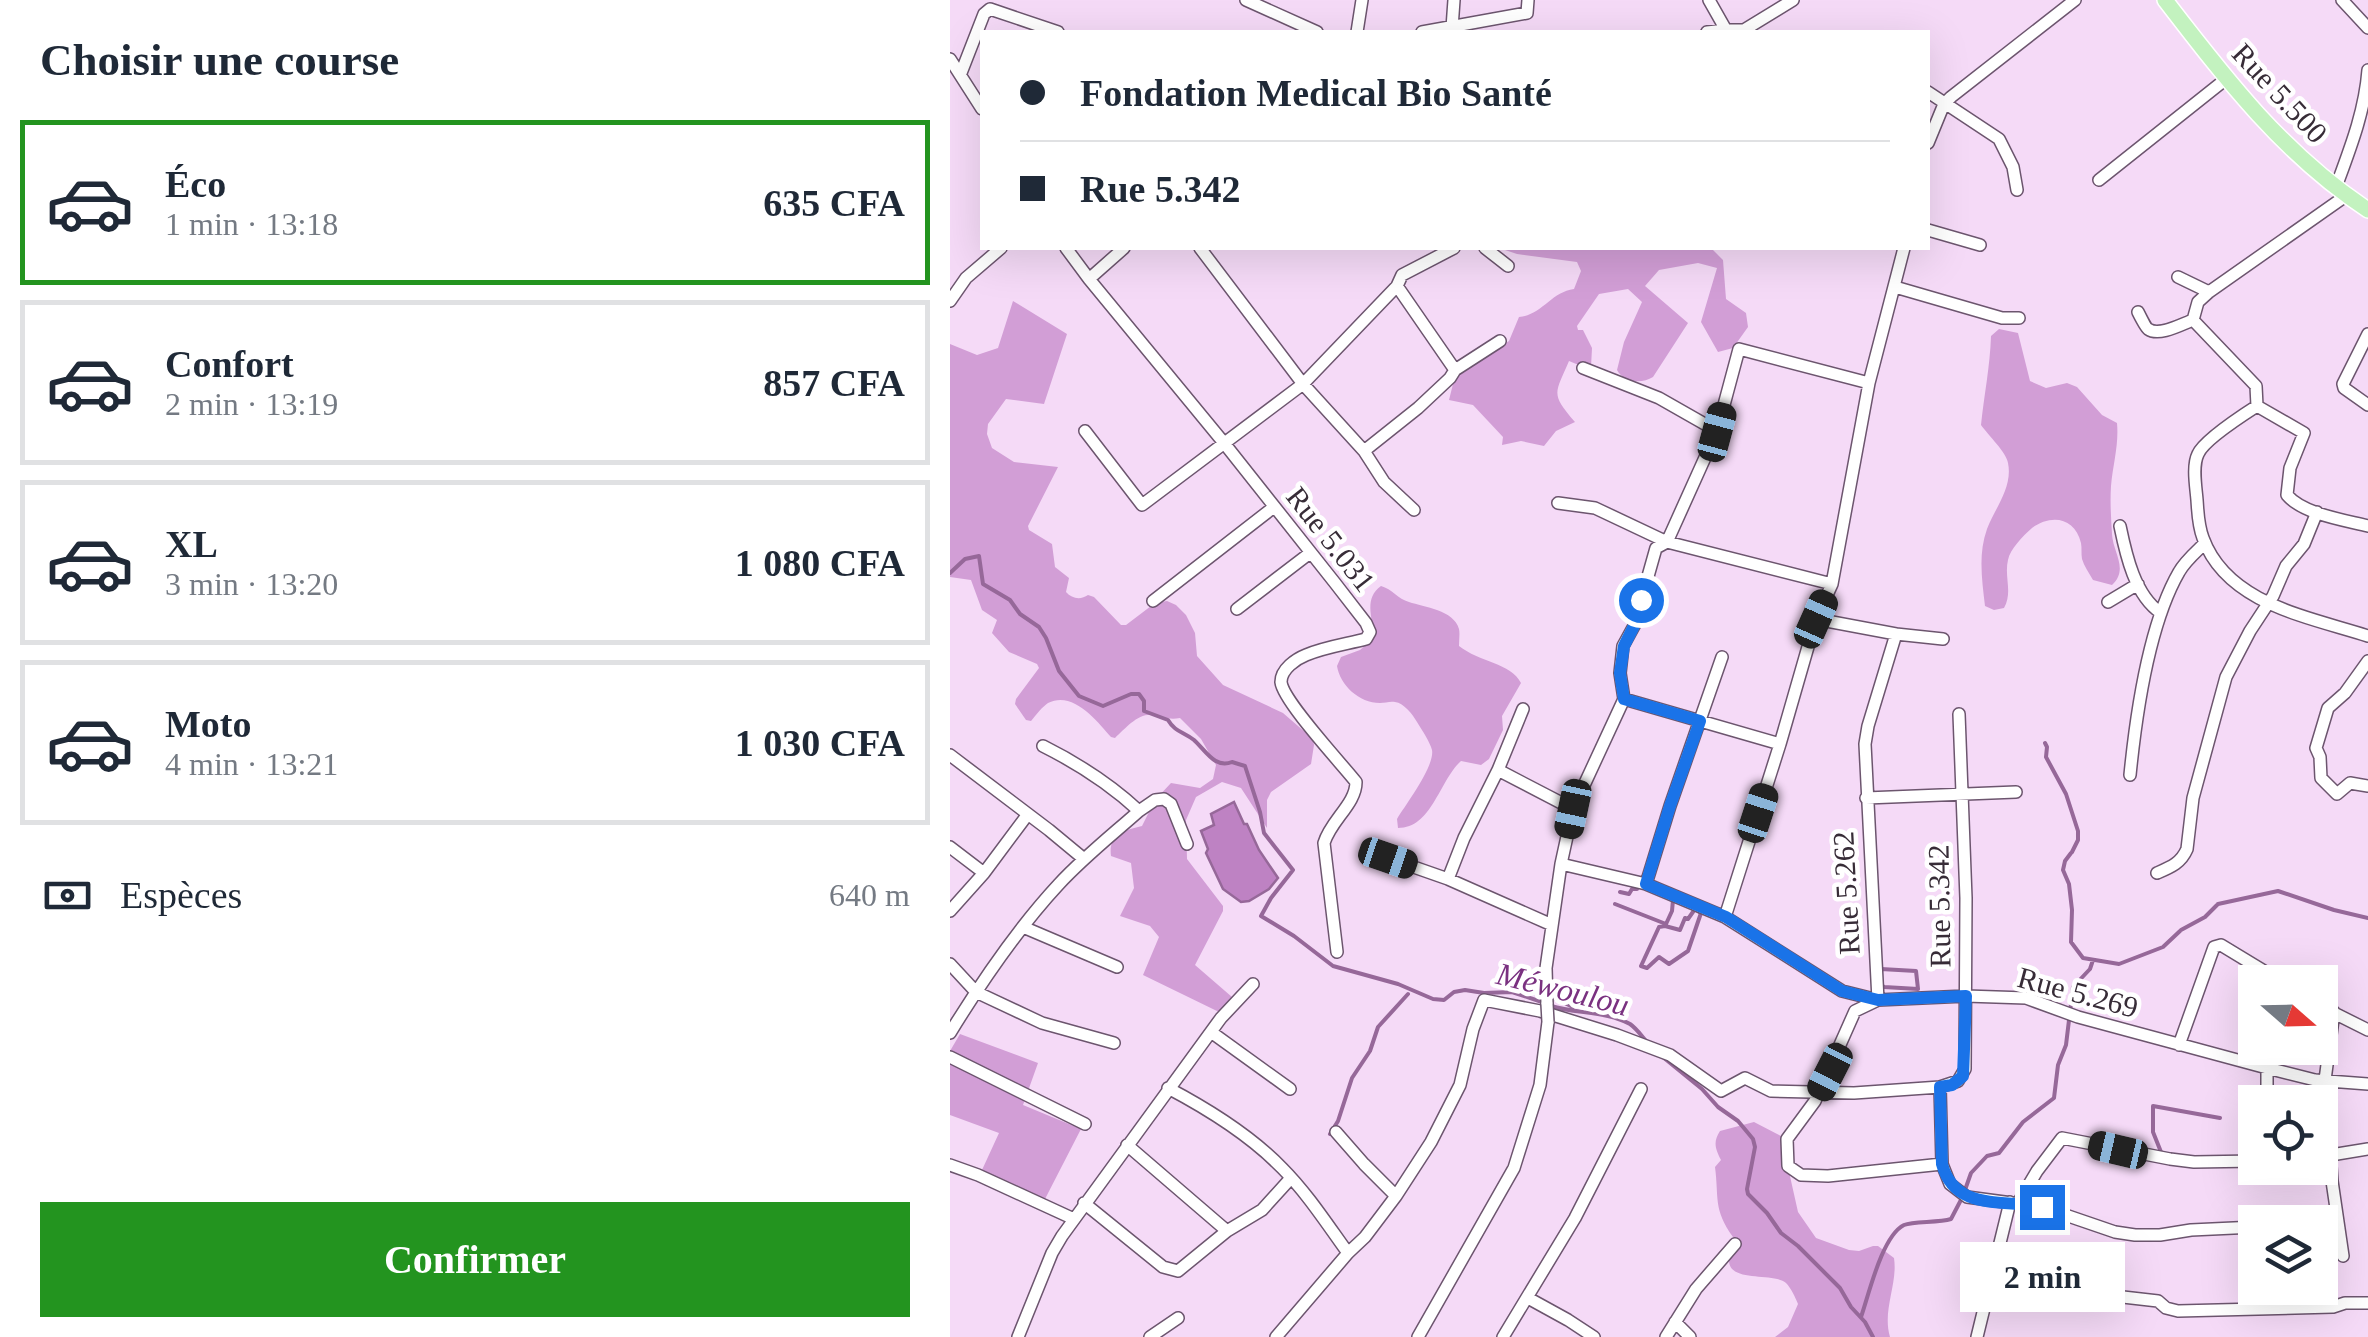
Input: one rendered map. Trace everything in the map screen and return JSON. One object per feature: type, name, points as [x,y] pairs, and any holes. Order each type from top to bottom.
[{"type":"main road","name":"Rue 5.500","points":[[2166,0],[2269,128],[2318,174],[2367,207]]},
{"type":"street","points":[[1246,0],[1312,30]]},
{"type":"street","points":[[1358,30],[1362,0]]},
{"type":"street","points":[[1452,28],[1454,0]]},
{"type":"street","points":[[1709,0],[1726,30],[1744,30],[1792,0]]},
{"type":"street","points":[[1930,137],[1944,104],[1957,90],[2075,0]]},
{"type":"street","points":[[2342,0],[2368,28]]},
{"type":"street","points":[[1437,30],[1528,6]]},
{"type":"street","points":[[961,73],[984,14],[990,9],[1052,30]]},
{"type":"street","points":[[950,59],[980,105]]},
{"type":"street","points":[[2257,406],[2256,386],[2193,320],[2194,310],[2209,292],[2342,192],[2367,91],[2368,70]]},
{"type":"street","points":[[2099,180],[2226,79]]},
{"type":"street","points":[[1930,94],[1999,139],[2014,167],[2017,190]]},
{"type":"street","points":[[1930,231],[1980,245]]},
{"type":"street","points":[[950,301],[966,278],[998,250]]},
{"type":"street","name":"Rue 5.031","points":[[1067,250],[1370,632],[1366,639],[1303,655],[1288,666],[1281,681],[1301,716],[1356,782],[1356,790],[1328,830],[1324,844],[1337,952]]},
{"type":"street","points":[[1089,279],[1122,250]]},
{"type":"street","points":[[1202,250],[1302,384],[1364,451],[1384,482],[1414,510]]},
{"type":"street","points":[[1085,431],[1142,505],[1302,384],[1397,286],[1402,275],[1450,250]]},
{"type":"street","points":[[1488,250],[1508,266]]},
{"type":"street","points":[[1726,917],[1816,619],[1832,584],[1900,250]]},
{"type":"street","points":[[2178,277],[2209,292]]},
{"type":"street","points":[[1397,286],[1455,370]]},
{"type":"street","points":[[1894,287],[2002,318],[2018,318]]},
{"type":"street","points":[[2138,312],[2153,332],[2193,320]]},
{"type":"street","points":[[2368,334],[2343,384],[2368,404]]},
{"type":"street","points":[[1364,451],[1418,408],[1455,370],[1500,341]]},
{"type":"street","points":[[1418,1337],[1514,1168],[1540,1084],[1548,1022],[1546,968],[1573,809],[1624,699],[1620,673],[1624,646],[1634,626],[1656,548],[1667,542],[1717,432],[1739,348],[1870,383]]},
{"type":"street","points":[[1583,368],[1659,398],[1717,432]]},
{"type":"street","points":[[2257,406],[2304,433],[2290,468],[2287,494],[2292,501],[2368,526]]},
{"type":"street","points":[[2257,406],[2202,448],[2196,459],[2199,526],[2204,543],[2230,577],[2268,604],[2368,636]]},
{"type":"street","points":[[1558,503],[1595,508],[1667,542],[1832,584]]},
{"type":"street","points":[[1153,601],[1274,507]]},
{"type":"street","points":[[2157,872],[2178,863],[2188,848],[2193,798],[2220,694],[2234,659],[2286,566],[2304,544],[2317,512]]},
{"type":"street","points":[[2120,526],[2146,602],[2161,613]]},
{"type":"street","points":[[2130,774],[2142,684],[2161,613],[2180,569],[2204,543]]},
{"type":"street","points":[[1237,609],[1310,553]]},
{"type":"street","points":[[2108,602],[2138,584]]},
{"type":"street","points":[[1816,619],[1943,638]]},
{"type":"street","name":"Rue 5.262","points":[[1878,1000],[1866,734],[1896,634]]},
{"type":"street","points":[[1646,884],[1722,658]]},
{"type":"street","points":[[2368,662],[2328,708],[2316,748],[2320,778],[2337,794],[2350,783],[2368,786]]},
{"type":"street","points":[[1624,699],[1780,744]]},
{"type":"street","points":[[1448,880],[1523,708]]},
{"type":"street","name":"Rue 5.342","points":[[1940,1087],[1952,1085],[1963,1076],[1966,898],[1959,714]]},
{"type":"street","points":[[1044,746],[1089,771],[1140,811]]},
{"type":"street","points":[[950,754],[1084,859]]},
{"type":"street","points":[[1498,770],[1573,809]]},
{"type":"street","points":[[1866,798],[2016,792]]},
{"type":"street","points":[[950,1032],[1022,926],[1084,859],[1140,811],[1155,800],[1164,799],[1171,804],[1187,844]]},
{"type":"street","points":[[950,911],[1028,814]]},
{"type":"street","points":[[950,847],[984,873]]},
{"type":"street","points":[[1388,858],[1552,925]]},
{"type":"street","name":"Rue 5.269","points":[[1561,864],[1646,884],[1726,917],[1842,991],[1878,1000],[2026,998],[2078,1017],[2267,1068],[2368,1084]]},
{"type":"street","points":[[1022,926],[1118,967]]},
{"type":"street","points":[[2179,1045],[2214,947],[2221,945],[2254,965]]},
{"type":"street","points":[[950,964],[976,992],[1042,1022],[1114,1043]]},
{"type":"street","points":[[1018,1337],[1052,1253],[1084,1203],[1211,1032],[1253,984]]},
{"type":"street","points":[[1281,1336],[1348,1253],[1365,1238],[1430,1142],[1460,1085],[1484,1000],[1540,1011],[1670,1055],[1721,1092],[1745,1078],[1772,1091],[1854,1093],[1940,1087],[1942,1164],[1950,1184],[1967,1197],[2042,1207],[2115,1232],[2160,1235],[2238,1228]]},
{"type":"street","points":[[1878,1000],[1855,1010],[1819,1093],[1786,1139],[1788,1166],[1801,1175],[1828,1176],[1942,1164]]},
{"type":"street","points":[[2338,1014],[2368,1030]]},
{"type":"street","points":[[1211,1032],[1290,1089]]},
{"type":"street","points":[[950,1057],[1085,1124]]},
{"type":"street","points":[[2325,1085],[2327,1065]]},
{"type":"street","points":[[2267,1068],[2267,1085]]},
{"type":"street","points":[[1168,1088],[1193,1101],[1281,1166],[1348,1253]]},
{"type":"street","points":[[1504,1337],[1575,1218],[1641,1089]]},
{"type":"street","points":[[1336,1132],[1396,1196]]},
{"type":"street","points":[[1977,1337],[2014,1203],[2062,1138],[2170,1159],[2238,1161]]},
{"type":"street","points":[[1128,1145],[1227,1230]]},
{"type":"street","points":[[2338,1154],[2368,1149]]},
{"type":"street","points":[[950,1165],[1074,1219]]},
{"type":"street","points":[[1084,1203],[1163,1267],[1178,1271],[1227,1230],[1262,1210],[1291,1178]]},
{"type":"street","points":[[2334,1185],[2343,1256]]},
{"type":"street","points":[[1666,1337],[1696,1290],[1735,1244]]},
{"type":"street","points":[[2088,1293],[2158,1302],[2178,1312],[2368,1303]]},
{"type":"street","points":[[1528,1298],[1594,1337]]},
{"type":"street","points":[[1150,1337],[1178,1318]]},
{"type":"street","points":[[1675,1322],[1690,1337]]},
{"type":"shaded area","points":[[1505,250],[1713,250],[1723,260],[1726,299],[1746,313],[1748,327],[1733,348],[1718,352],[1701,322],[1717,268],[1698,263],[1659,270],[1645,286],[1688,323],[1653,377],[1634,381],[1617,370],[1624,342],[1642,302],[1628,289],[1599,294],[1577,326],[1592,348],[1591,367],[1569,361],[1558,387],[1558,399],[1575,422],[1556,431],[1544,446],[1521,441],[1502,445],[1503,437],[1473,405],[1449,400],[1455,376],[1509,341],[1519,317],[1574,289],[1581,271],[1577,262]]},
{"type":"shaded area","points":[[1013,301],[1067,334],[1044,404],[1006,399],[988,424],[987,434],[992,448],[1014,462],[1058,467],[1028,526],[1052,544],[1055,567],[1069,578],[1066,592],[1077,598],[1094,597],[1121,625],[1155,603],[1167,601],[1176,605],[1195,633],[1197,656],[1223,685],[1283,713],[1313,739],[1311,764],[1271,792],[1267,800],[1267,828],[1241,788],[1222,782],[1196,797],[1186,820],[1187,859],[1223,906],[1195,965],[1232,997],[1219,1012],[1143,975],[1159,937],[1150,926],[1120,916],[1134,888],[1131,863],[1111,856],[1115,838],[1142,826],[1155,800],[1171,783],[1200,788],[1213,779],[1216,765],[1201,739],[1180,718],[1153,715],[1137,719],[1115,738],[1111,737],[1084,709],[1057,700],[1048,703],[1031,721],[1026,720],[1015,704],[1039,668],[1037,664],[1009,652],[992,633],[997,620],[982,610],[971,580],[950,577],[950,344],[977,355],[998,348]]},
{"type":"shaded area","points":[[1999,329],[2018,333],[2030,381],[2046,388],[2067,383],[2077,387],[2102,415],[2117,423],[2111,504],[2113,541],[2120,567],[2112,585],[2093,580],[2083,562],[2078,534],[2061,520],[2047,521],[2032,528],[2011,551],[2007,602],[2004,608],[1994,610],[1985,606],[1982,548],[2009,472],[2004,454],[1981,425],[1991,336]]},
{"type":"shaded area","points":[[1381,586],[1405,601],[1451,617],[1459,629],[1459,646],[1510,671],[1521,683],[1502,716],[1503,730],[1489,759],[1481,765],[1461,761],[1427,812],[1410,826],[1398,828],[1397,819],[1429,765],[1431,747],[1405,707],[1358,696],[1342,680],[1337,666],[1341,657],[1360,650],[1374,638],[1371,603]]},
{"type":"shaded area","points":[[1234,802],[1278,878],[1269,889],[1241,902],[1223,889],[1206,853],[1201,831],[1214,825],[1211,814]]},
{"type":"shaded area","points":[[960,1034],[1038,1063],[1023,1105],[1081,1129],[1045,1199],[982,1170],[999,1133],[950,1115],[950,1051]]},
{"type":"shaded area","points":[[1754,1122],[1781,1136],[1798,1212],[1816,1238],[1849,1250],[1878,1246],[1894,1258],[1888,1317],[1890,1337],[1775,1337],[1788,1327],[1798,1304],[1791,1290],[1780,1280],[1744,1275],[1731,1268],[1733,1237],[1718,1203],[1715,1167],[1721,1160],[1716,1142],[1720,1131]]},
{"type":"waterway","name":"Méwoulou","points":[[950,573],[965,559],[979,556],[983,584],[1010,600],[1020,614],[1039,627],[1059,671],[1079,696],[1103,706],[1139,694],[1144,711],[1168,720],[1216,761],[1245,766],[1264,833],[1293,870],[1261,916],[1333,966],[1398,984],[1433,999],[1444,1000],[1465,990],[1512,992],[1542,1002]]},
{"type":"waterway","points":[[2045,743],[2046,757],[2066,794],[2078,831],[2072,852]]},
{"type":"waterway","points":[[2071,853],[2063,870],[2072,910],[2071,942],[2083,958],[2119,964],[2163,947],[2180,931]]},
{"type":"waterway","points":[[1620,892],[1629,894],[1637,889]]},
{"type":"waterway","points":[[2218,904],[2278,891],[2368,918]]},
{"type":"waterway","points":[[1615,904],[1666,924],[1673,900]]},
{"type":"waterway","points":[[2181,930],[2205,917],[2217,905]]},
{"type":"waterway","points":[[1695,909],[1701,913],[1688,951],[1669,964],[1659,957],[1647,968],[1641,966],[1659,927],[1680,930],[1695,909]]},
{"type":"waterway","points":[[1965,1190],[1971,1173],[1987,1156],[1999,1153],[2023,1122],[2054,1098],[2073,987],[2093,960]]},
{"type":"waterway","points":[[1881,969],[1916,971],[1918,989],[1884,987],[1881,969]]},
{"type":"waterway","points":[[1556,988],[1563,988],[1575,998],[1573,1007],[1552,997],[1550,993],[1556,988]]},
{"type":"waterway","points":[[1330,1134],[1378,1027],[1408,994]]},
{"type":"waterway","name":"Méwoulou","points":[[1551,1006],[1621,1020],[1646,1041]]},
{"type":"waterway","name":"Méwoulou","points":[[1664,1058],[1738,1121],[1753,1139],[1748,1194],[1781,1233],[1840,1288],[1873,1337]]},
{"type":"waterway","points":[[2161,1152],[2153,1132],[2153,1106],[2220,1118]]},
{"type":"waterway","points":[[1861,1317],[1877,1266],[1896,1231],[1908,1224],[1951,1219],[1963,1196]]},
{"type":"route","points":[[1641,600],[1624,646],[1620,673],[1624,699],[1700,721],[1646,884],[1726,917],[1842,991],[1878,1000],[1966,996],[1965,1069],[1958,1081],[1940,1087],[1942,1164],[1946,1176],[1950,1184],[1976,1200],[2042,1207]]}]
